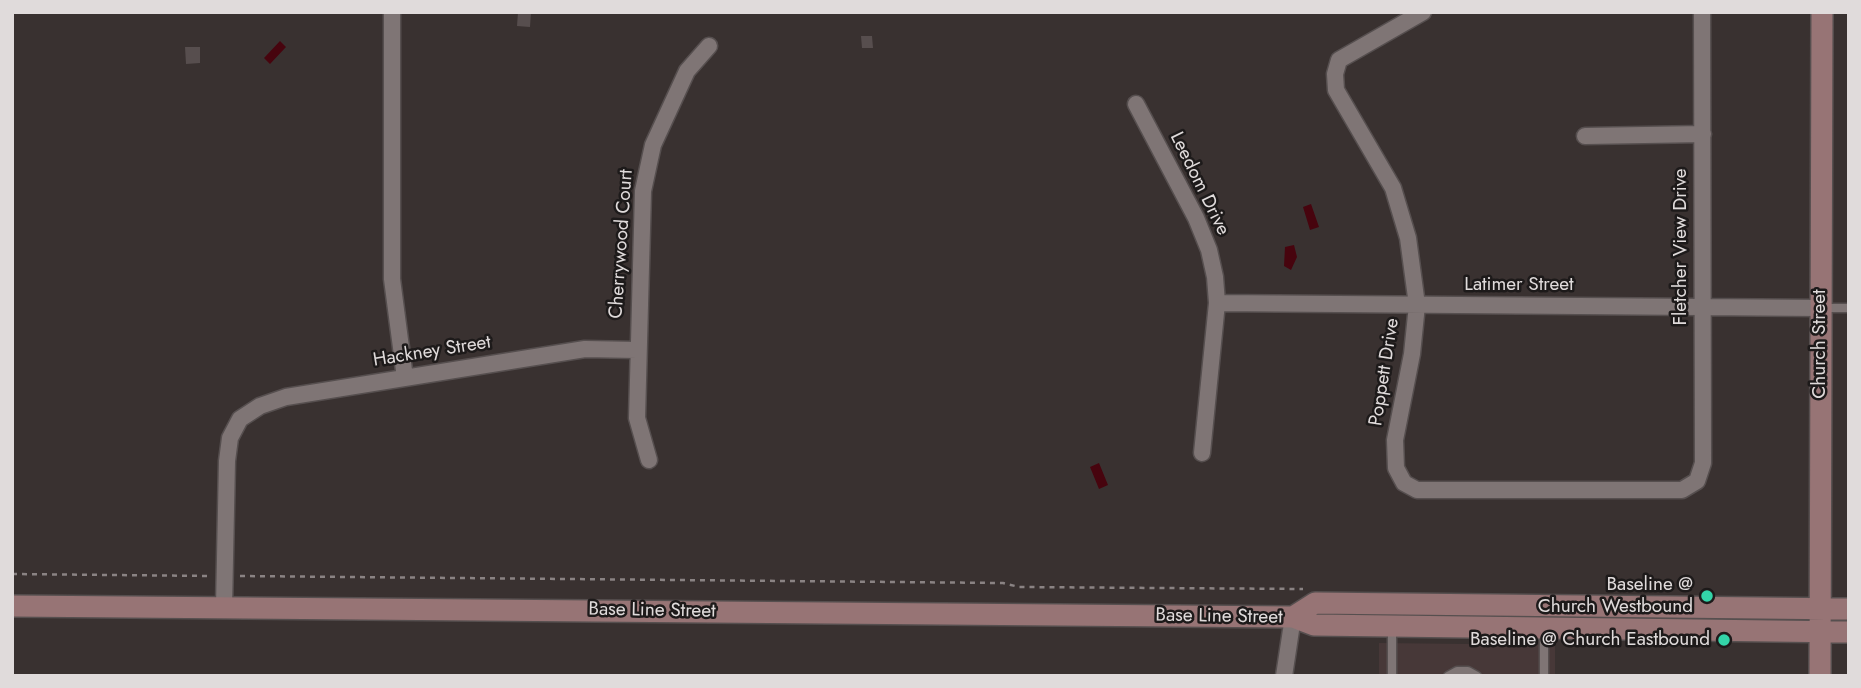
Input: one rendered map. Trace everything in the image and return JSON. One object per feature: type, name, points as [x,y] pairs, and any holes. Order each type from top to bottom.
[{"type":"main road","name":"Church Street","points":[[1820,676],[1822,12]]},
{"type":"main road","name":"Base Line Street","points":[[1293,617],[1315,603],[1849,609]]},
{"type":"main road","points":[[1544,628],[1549,619],[1559,616],[1615,614],[1645,605]]},
{"type":"main road","name":"Base Line Street","points":[[12,606],[1293,617],[1314,625],[1849,632]]},
{"type":"street","points":[[392,12],[392,279],[405,378]]},
{"type":"street","name":"Poppett Drive","points":[[1423,12],[1339,60],[1335,74],[1336,90],[1394,188],[1408,238],[1417,305],[1412,354],[1395,440],[1395,468],[1404,484],[1417,490],[1682,490],[1697,481]]},
{"type":"street","name":"Fletcher View Drive","points":[[1697,481],[1703,463],[1702,12]]},
{"type":"street","name":"Cherrywood Court","points":[[649,460],[637,418],[643,191],[653,145],[687,71],[709,46]]},
{"type":"street","name":"Leedom Drive","points":[[1136,104],[1205,239],[1217,303],[1202,453]]},
{"type":"street","points":[[1584,136],[1703,134]]},
{"type":"street","name":"Latimer Street","points":[[1217,303],[1820,308]]},
{"type":"street","name":"Hackney Street","points":[[225,576],[226,461],[230,438],[240,419],[260,405],[286,397],[584,349],[637,350]]},
{"type":"street","points":[[224,607],[225,576]]},
{"type":"street","points":[[1284,676],[1293,617]]},
{"type":"lane","points":[[1820,308],[1849,308]]},
{"type":"lane","points":[[1392,626],[1392,676]]},
{"type":"lane","points":[[1544,628],[1544,676]]},
{"type":"lane","points":[[1448,676],[1468,671],[1477,676]]},
{"type":"path","points":[[12,574],[989,583],[1019,587],[1308,589]]},
{"type":"shaded area","points":[[280,41],[286,47],[270,64],[264,58]]},
{"type":"shaded area","points":[[1311,204],[1319,227],[1310,230],[1303,207]]},
{"type":"shaded area","points":[[1294,245],[1297,257],[1291,270],[1284,266],[1285,247]]},
{"type":"shaded area","points":[[1099,463],[1108,485],[1099,489],[1090,467]]},
{"type":"shaded area","points":[[1379,643],[1555,645],[1555,676],[1379,676]]},
{"type":"building","points":[[518,12],[531,12],[530,27],[517,26]]},
{"type":"building","points":[[861,36],[872,36],[873,48],[862,48]]},
{"type":"building","points":[[185,47],[200,47],[200,63],[186,64]]},
{"type":"place","name":"Baseline @ Church Westbound","points":[[1707,596]]},
{"type":"place","name":"Baseline @ Church Eastbound","points":[[1724,640]]}]
